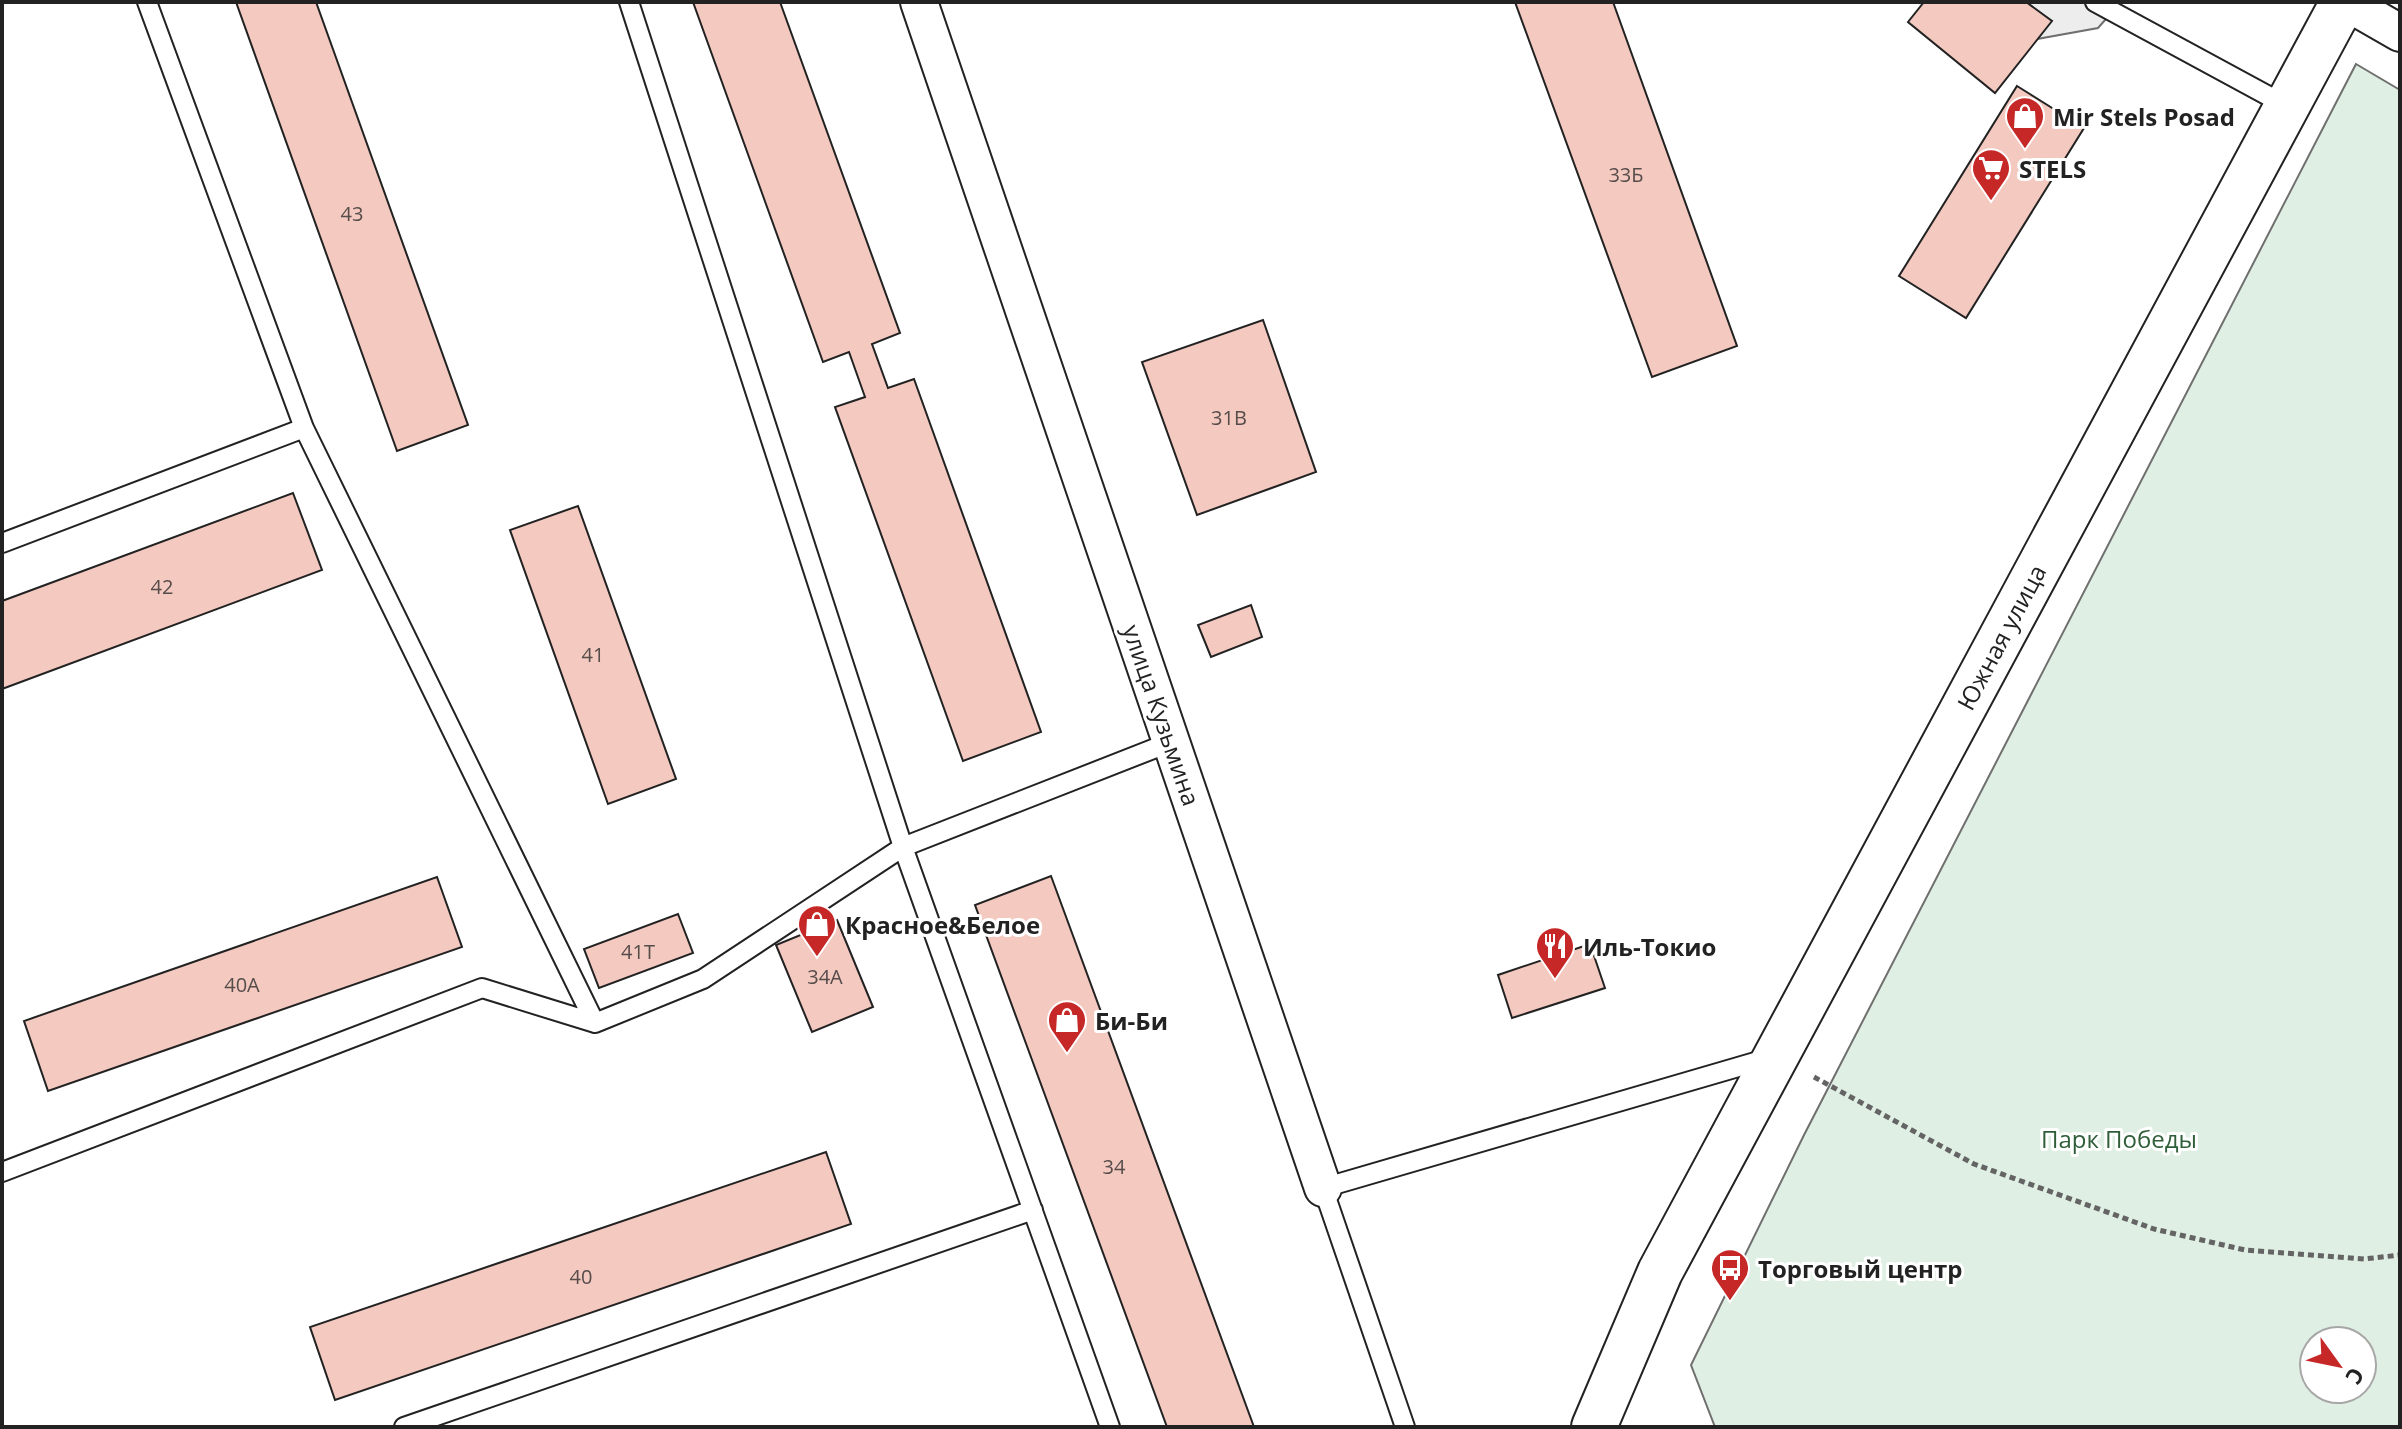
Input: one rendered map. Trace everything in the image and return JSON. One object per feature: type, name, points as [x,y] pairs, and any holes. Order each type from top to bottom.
[{"type":"street","name":"улица Кузьмина","points":[[919,2],[1323,1188]]},
{"type":"street","name":"Южная улица","points":[[1594,1427],[1660,1272],[2344,2]]},
{"type":"street","points":[[2344,2],[2400,33]]},
{"type":"lane","points":[[147,2],[304,428],[595,1023]]},
{"type":"lane","points":[[629,2],[903,847],[1110,1427]]},
{"type":"lane","points":[[2095,2],[2287,106]]},
{"type":"lane","points":[[2,543],[304,428]]},
{"type":"lane","points":[[2,1172],[482,988],[595,1023],[703,979],[903,847],[1171,742]]},
{"type":"lane","points":[[1323,1188],[1776,1056]]},
{"type":"lane","name":"улица Кузьмина","points":[[1323,1188],[1405,1427]]},
{"type":"lane","points":[[404,1427],[1033,1210]]},
{"type":"path","points":[[1776,1056],[1974,1164],[2154,1229],[2245,1250],[2364,1259],[2400,1255]]},
{"type":"green space","name":"Парк Победы","points":[[2356,64],[2400,90],[2400,1427],[1715,1427],[1691,1365],[1804,1135]]},
{"type":"shaded area","points":[[2026,2],[2121,2],[2098,28],[2037,39],[2051,21]]},
{"type":"building","points":[[236,2],[316,2],[468,425],[397,451]]},
{"type":"building","points":[[693,2],[780,2],[900,333],[872,344],[888,388],[914,379],[1041,732],[963,761],[835,407],[865,397],[849,352],[823,362]]},
{"type":"building","points":[[1515,2],[1613,2],[1737,346],[1652,377]]},
{"type":"building","points":[[1924,2],[2026,2],[2052,21],[1995,93],[1908,22]]},
{"type":"building","name":"STELS","points":[[2017,86],[2084,128],[1966,318],[1899,276]]},
{"type":"building","points":[[1263,320],[1316,472],[1197,515],[1142,362]]},
{"type":"building","points":[[293,493],[322,570],[2,689],[2,601]]},
{"type":"building","points":[[578,506],[676,779],[608,804],[510,530]]},
{"type":"building","points":[[1251,605],[1262,637],[1211,657],[1198,625]]},
{"type":"building","points":[[1051,876],[1254,1427],[1167,1427],[975,905]]},
{"type":"building","points":[[437,877],[462,947],[48,1091],[24,1021]]},
{"type":"building","points":[[678,914],[693,953],[599,988],[584,949]]},
{"type":"building","points":[[837,920],[873,1007],[812,1032],[776,945]]},
{"type":"building","points":[[1590,944],[1605,988],[1512,1018],[1498,975]]},
{"type":"building","points":[[826,1152],[851,1224],[335,1400],[310,1327]]},
{"type":"place","name":"Mir Stels Posad","points":[[2025,150]]},
{"type":"place","name":"STELS","points":[[1991,202]]},
{"type":"place","name":"Красное&Белое","points":[[817,958]]},
{"type":"place","name":"Иль-Токио","points":[[1555,980]]},
{"type":"place","name":"Би-Би","points":[[1067,1054]]},
{"type":"place","name":"Торговый центр","points":[[1730,1302]]}]
